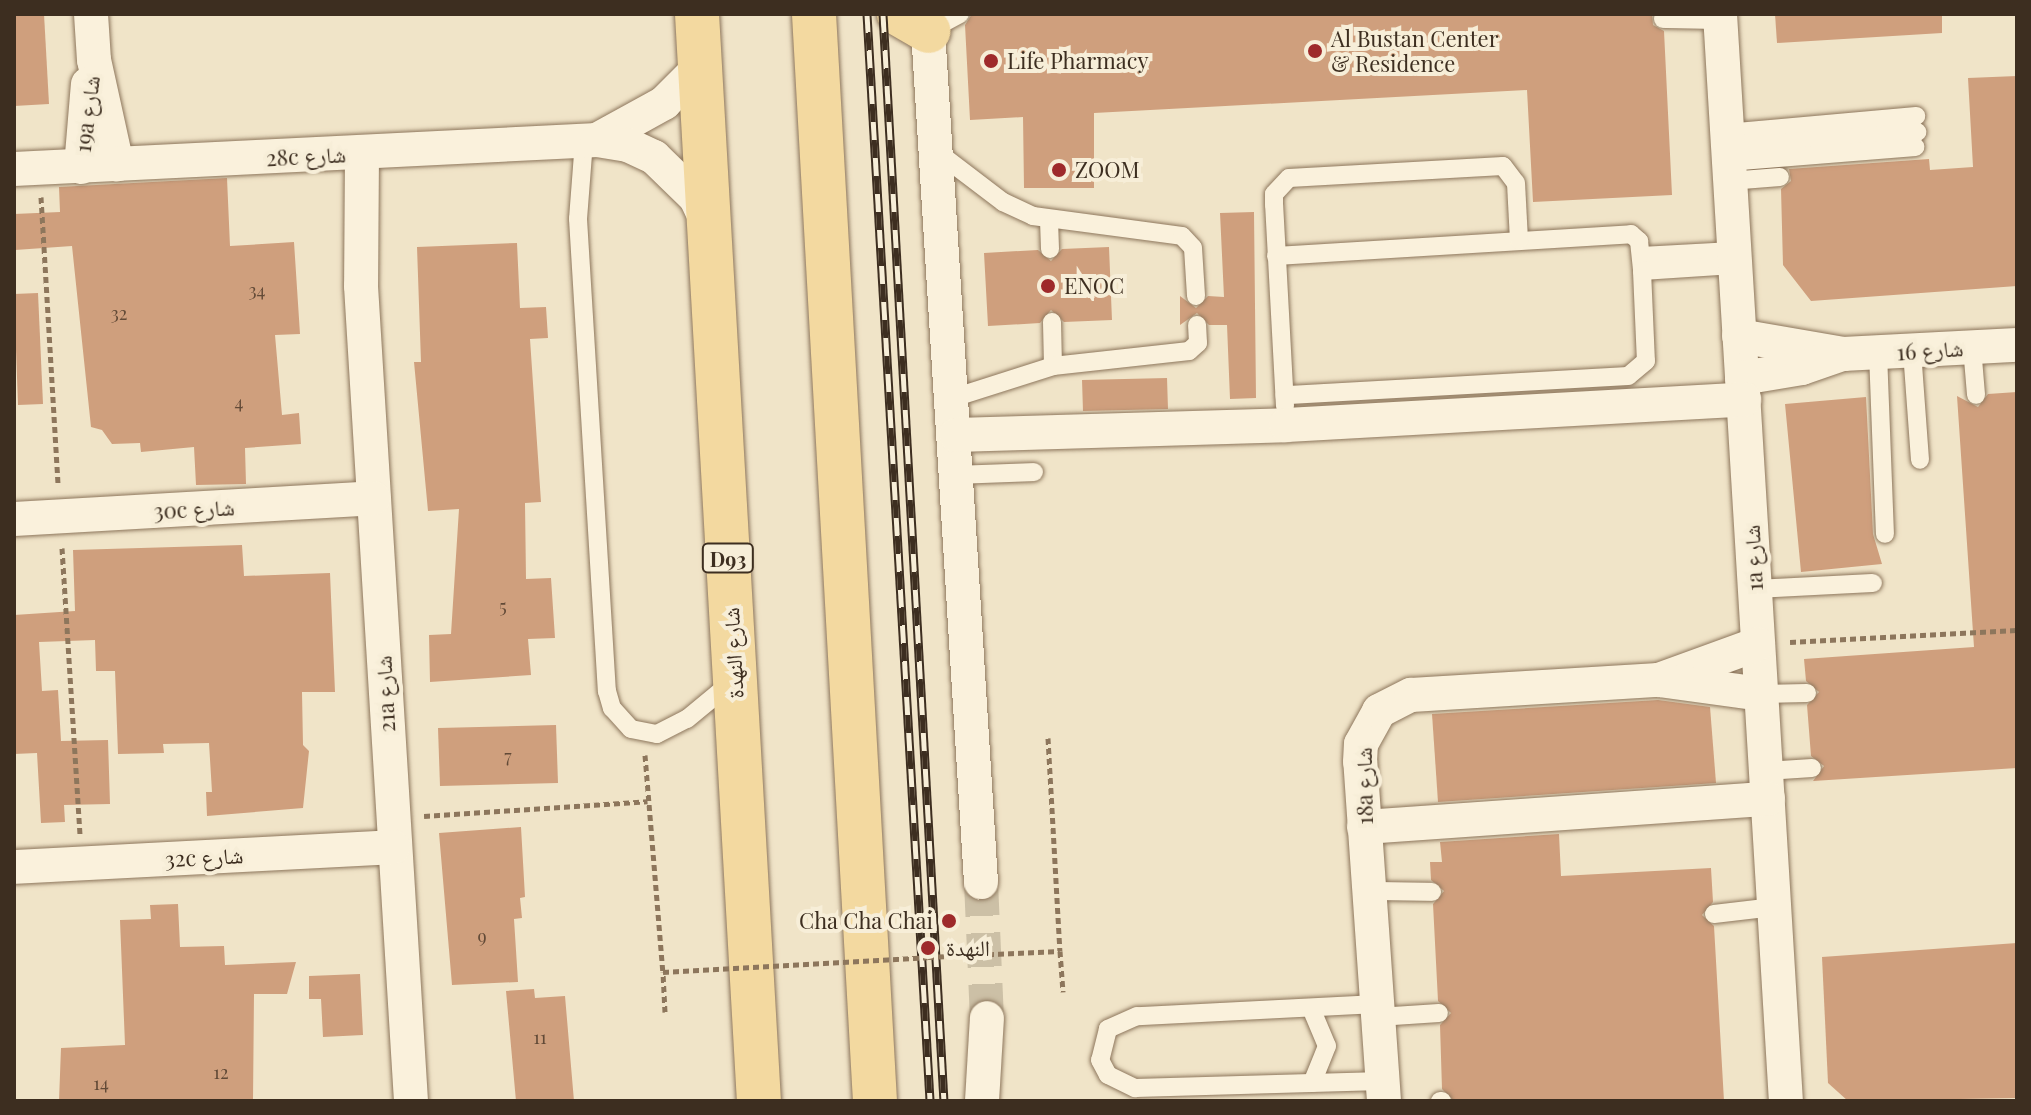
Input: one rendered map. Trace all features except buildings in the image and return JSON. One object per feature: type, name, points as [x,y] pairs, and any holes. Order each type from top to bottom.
[{"type":"main road","points":[[814,14],[875,1101]]},
{"type":"main road","name":"شارع النهدة","points":[[695,30],[759,1101]]},
{"type":"street","name":"19a شارع","points":[[91,14],[94,60],[117,165]]},
{"type":"street","name":"1a شارع","points":[[1720,17],[1786,1101]]},
{"type":"street","points":[[928,18],[956,435],[981,882]]},
{"type":"street","name":"28c شارع","points":[[591,140],[664,103],[695,30]]},
{"type":"street","name":"19a شارع","points":[[81,167],[94,60]]},
{"type":"street","name":"28c شارع","points":[[14,169],[591,140],[628,145],[654,157],[696,198],[708,224]]},
{"type":"street","name":"21a شارع","points":[[353,153],[350,242],[361,286],[411,1101]]},
{"type":"street","name":"شارع 16","points":[[1739,336],[1843,354],[2017,345]]},
{"type":"street","name":"شارع 16","points":[[956,435],[1286,410],[1743,388],[1843,354]]},
{"type":"street","name":"30c شارع","points":[[14,519],[373,498]]},
{"type":"street","name":"18a شارع","points":[[1659,680],[1758,644]]},
{"type":"street","name":"18a شارع","points":[[1383,1091],[1361,744],[1379,711],[1411,695],[1659,680],[1761,694]]},
{"type":"street","points":[[1364,827],[1767,785]]},
{"type":"street","name":"32c شارع","points":[[14,867],[393,833]]},
{"type":"street","points":[[982,1101],[987,1018]]},
{"type":"lane","points":[[1663,19],[1720,17]]},
{"type":"lane","points":[[1728,156],[1916,132],[1728,156]]},
{"type":"lane","points":[[591,140],[577,210],[607,691],[621,721],[644,734],[673,728],[735,679]]},
{"type":"lane","points":[[935,151],[1003,202],[1049,220],[1182,236],[1193,248],[1196,296]]},
{"type":"lane","points":[[1728,156],[1780,177]]},
{"type":"lane","points":[[1276,256],[1631,234],[1639,241],[1646,361],[1628,376],[1286,410],[1276,256],[1274,194],[1289,178],[1503,166],[1516,183],[1519,240]]},
{"type":"lane","points":[[1049,220],[1050,249]]},
{"type":"lane","points":[[1641,264],[1733,258]]},
{"type":"lane","points":[[1052,322],[1053,366]]},
{"type":"lane","points":[[953,398],[1053,366],[1189,351],[1198,343],[1197,325]]},
{"type":"lane","points":[[1972,347],[1976,395]]},
{"type":"lane","points":[[1912,351],[1920,460]]},
{"type":"lane","points":[[1878,353],[1885,534]]},
{"type":"lane","points":[[957,475],[1034,472]]},
{"type":"lane","points":[[1755,589],[1873,583]]},
{"type":"lane","points":[[1761,694],[1807,693]]},
{"type":"lane","points":[[1767,785],[1812,768]]},
{"type":"lane","points":[[1370,891],[1432,892]]},
{"type":"lane","points":[[1714,914],[1774,907]]},
{"type":"lane","points":[[1311,1008],[1327,1046],[1312,1083]]},
{"type":"lane","points":[[1383,1091],[1312,1083],[1117,1092],[1100,1060],[1100,1044],[1121,1019],[1311,1008],[1439,1013]]},
{"type":"path","points":[[1758,644],[2017,630]]},
{"type":"path","points":[[644,734],[665,1012]]},
{"type":"path","points":[[1048,738],[1063,992]]},
{"type":"path","points":[[393,833],[647,801]]},
{"type":"path","points":[[663,972],[1060,951]]},
{"type":"tunnel","points":[[981,882],[987,1018]]},
{"type":"railway","points":[[867,14],[930,1101]]},
{"type":"railway","points":[[883,14],[944,1101]]},
{"type":"place","name":"Al Bustan Center & Residence","points":[[1315,51]]},
{"type":"place","name":"Life Pharmacy","points":[[991,61]]},
{"type":"place","name":"ZOOM","points":[[1059,170]]},
{"type":"place","name":"ENOC","points":[[1048,286]]},
{"type":"place","name":"Cha Cha Chai","points":[[949,921]]},
{"type":"place","name":"النهدة","points":[[928,948]]}]
